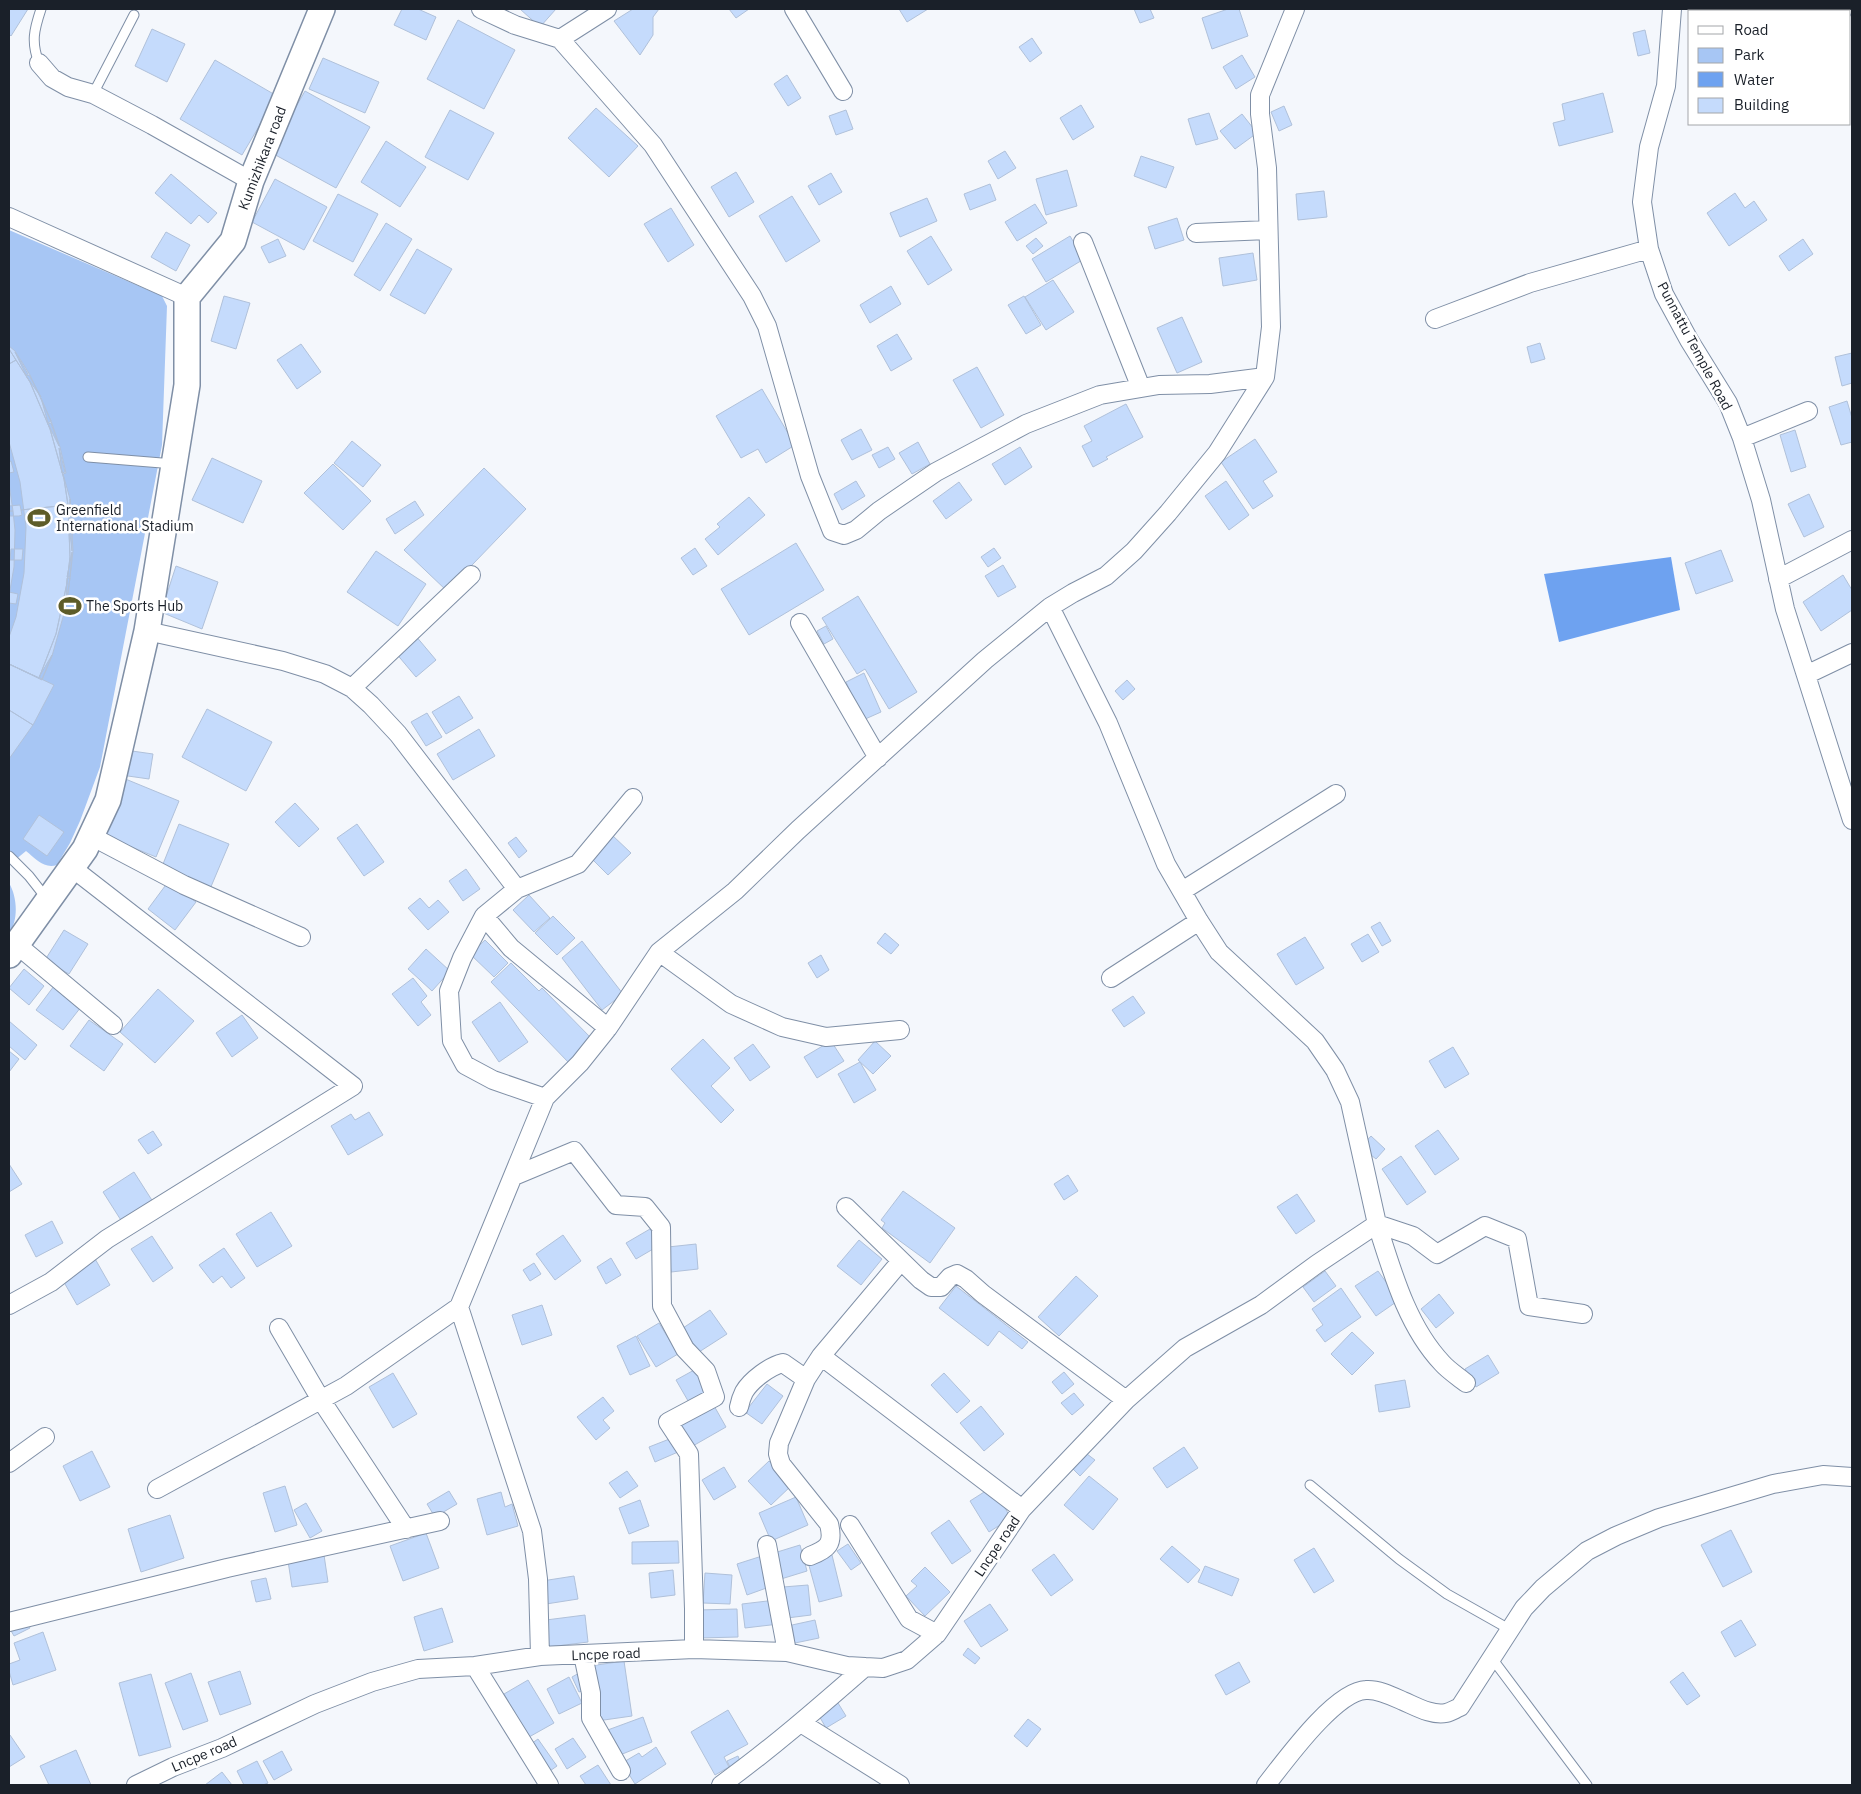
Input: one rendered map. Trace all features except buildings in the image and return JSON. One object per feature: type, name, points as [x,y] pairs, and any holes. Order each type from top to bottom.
[{"type":"street","name":"Kumizhikara road","points":[[187,297],[233,241],[251,181],[322,9]]},
{"type":"street","points":[[481,9],[515,25],[560,39],[653,145],[752,296],[767,326],[810,476],[832,531],[844,535],[856,530],[879,511],[936,472],[1026,424],[1100,395],[1159,385],[1210,384],[1265,377]]},
{"type":"street","points":[[560,39],[606,9]]},
{"type":"street","points":[[794,9],[843,91]]},
{"type":"street","points":[[157,1489],[346,1386],[459,1307],[545,1098],[580,1063],[608,1028],[659,952],[735,891],[798,830],[985,660],[1050,607],[1106,576],[1134,551],[1217,453],[1265,377],[1271,328],[1267,168],[1260,114],[1260,95],[1295,9]]},
{"type":"street","name":"Punnattu Temple Road","points":[[1672,9],[1666,86],[1649,147],[1642,202],[1649,249],[1664,294],[1689,340],[1728,403],[1742,438],[1762,500],[1784,608],[1852,820]]},
{"type":"street","points":[[39,63],[52,78],[68,87],[93,94],[251,181]]},
{"type":"street","points":[[9,218],[187,297],[186,385],[174,464],[147,631],[108,800],[84,849],[12,950],[113,1025]]},
{"type":"street","points":[[1196,233],[1268,230]]},
{"type":"street","points":[[1083,242],[1142,388]]},
{"type":"street","points":[[1435,319],[1530,283],[1649,249]]},
{"type":"street","points":[[1742,438],[1808,411]]},
{"type":"street","points":[[1778,579],[1852,540]]},
{"type":"street","points":[[352,688],[471,575]]},
{"type":"street","points":[[1050,607],[1108,723],[1166,864],[1199,921],[1219,952],[1314,1041],[1335,1070],[1350,1102],[1377,1224],[1399,1292],[1411,1317],[1429,1346],[1443,1364],[1466,1383]]},
{"type":"street","points":[[800,623],[878,758]]},
{"type":"street","points":[[147,631],[283,661],[325,674],[352,688],[398,734],[517,889]]},
{"type":"street","points":[[1806,675],[1852,653]]},
{"type":"street","points":[[1182,891],[1336,794]]},
{"type":"street","points":[[545,1098],[493,1080],[465,1065],[452,1041],[448,991],[462,958],[484,916],[517,889],[578,864],[633,798]]},
{"type":"street","points":[[91,836],[184,885],[301,937]]},
{"type":"street","points":[[9,1305],[51,1282],[107,1240],[353,1086],[71,867]]},
{"type":"street","points":[[484,916],[511,948],[608,1028]]},
{"type":"street","points":[[1111,978],[1199,921]]},
{"type":"street","points":[[659,952],[731,1004],[782,1028],[826,1038],[900,1030]]},
{"type":"street","points":[[514,1176],[574,1151],[616,1205],[645,1207],[661,1227],[662,1306],[685,1349],[706,1371],[715,1397],[668,1422],[689,1454],[694,1649]]},
{"type":"street","points":[[846,1207],[921,1280],[931,1287],[941,1287],[950,1277],[957,1274],[966,1279],[983,1294],[1126,1400]]},
{"type":"street","points":[[1377,1224],[1413,1236],[1437,1254],[1485,1226],[1517,1239],[1528,1306],[1583,1314]]},
{"type":"street","name":"Lncpe road","points":[[136,1785],[173,1767],[222,1748],[315,1704],[372,1682],[418,1670],[475,1666],[540,1656],[694,1649],[787,1652],[847,1666],[883,1668],[907,1660],[937,1634],[1022,1509],[1126,1400],[1185,1348],[1261,1305],[1317,1264],[1377,1224]]},
{"type":"street","points":[[810,1556],[823,1551],[829,1544],[832,1536],[829,1524],[781,1464],[778,1454],[778,1443],[806,1379],[821,1356],[902,1261]]},
{"type":"street","points":[[459,1307],[532,1530],[538,1579],[540,1656]]},
{"type":"street","points":[[279,1328],[320,1400],[406,1529]]},
{"type":"street","points":[[821,1356],[1022,1509]]},
{"type":"street","points":[[739,1407],[744,1390],[776,1365],[783,1364],[806,1379]]},
{"type":"street","points":[[9,1463],[45,1437]]},
{"type":"street","points":[[1266,1785],[1332,1707],[1351,1695],[1366,1690],[1380,1692],[1423,1710],[1444,1714],[1460,1707],[1524,1608],[1543,1588],[1587,1551],[1616,1536],[1659,1518],[1772,1484],[1823,1475],[1852,1477]]},
{"type":"street","points":[[9,1622],[226,1568],[440,1521]]},
{"type":"street","points":[[850,1525],[909,1619],[937,1634]]},
{"type":"street","points":[[767,1545],[787,1652]]},
{"type":"street","points":[[583,1655],[591,1693],[591,1718],[621,1771]]},
{"type":"street","points":[[475,1666],[549,1785]]},
{"type":"street","points":[[728,1783],[865,1667]]},
{"type":"street","points":[[801,1723],[900,1785]]},
{"type":"lane","points":[[39,63],[34,50],[34,30],[41,9]]},
{"type":"lane","points":[[93,94],[134,15]]},
{"type":"lane","points":[[88,457],[174,464]]},
{"type":"lane","points":[[9,856],[29,876],[47,899]]},
{"type":"lane","points":[[1310,1485],[1399,1559],[1447,1594],[1509,1629]]},
{"type":"lane","points":[[1491,1657],[1587,1785]]},
{"type":"green space","name":"The Sports Hub","points":[[9,230],[162,296],[167,306],[162,445],[100,767],[70,843],[57,865],[52,866],[40,863],[26,851],[9,865]]},
{"type":"green space","points":[[9,883],[14,894],[16,915],[9,933]]},
{"type":"water","points":[[1671,557],[1680,610],[1559,642],[1544,574]]},
{"type":"place","name":"Greenfield International Stadium","points":[[39,518]]},
{"type":"place","name":"The Sports Hub","points":[[70,606]]}]
